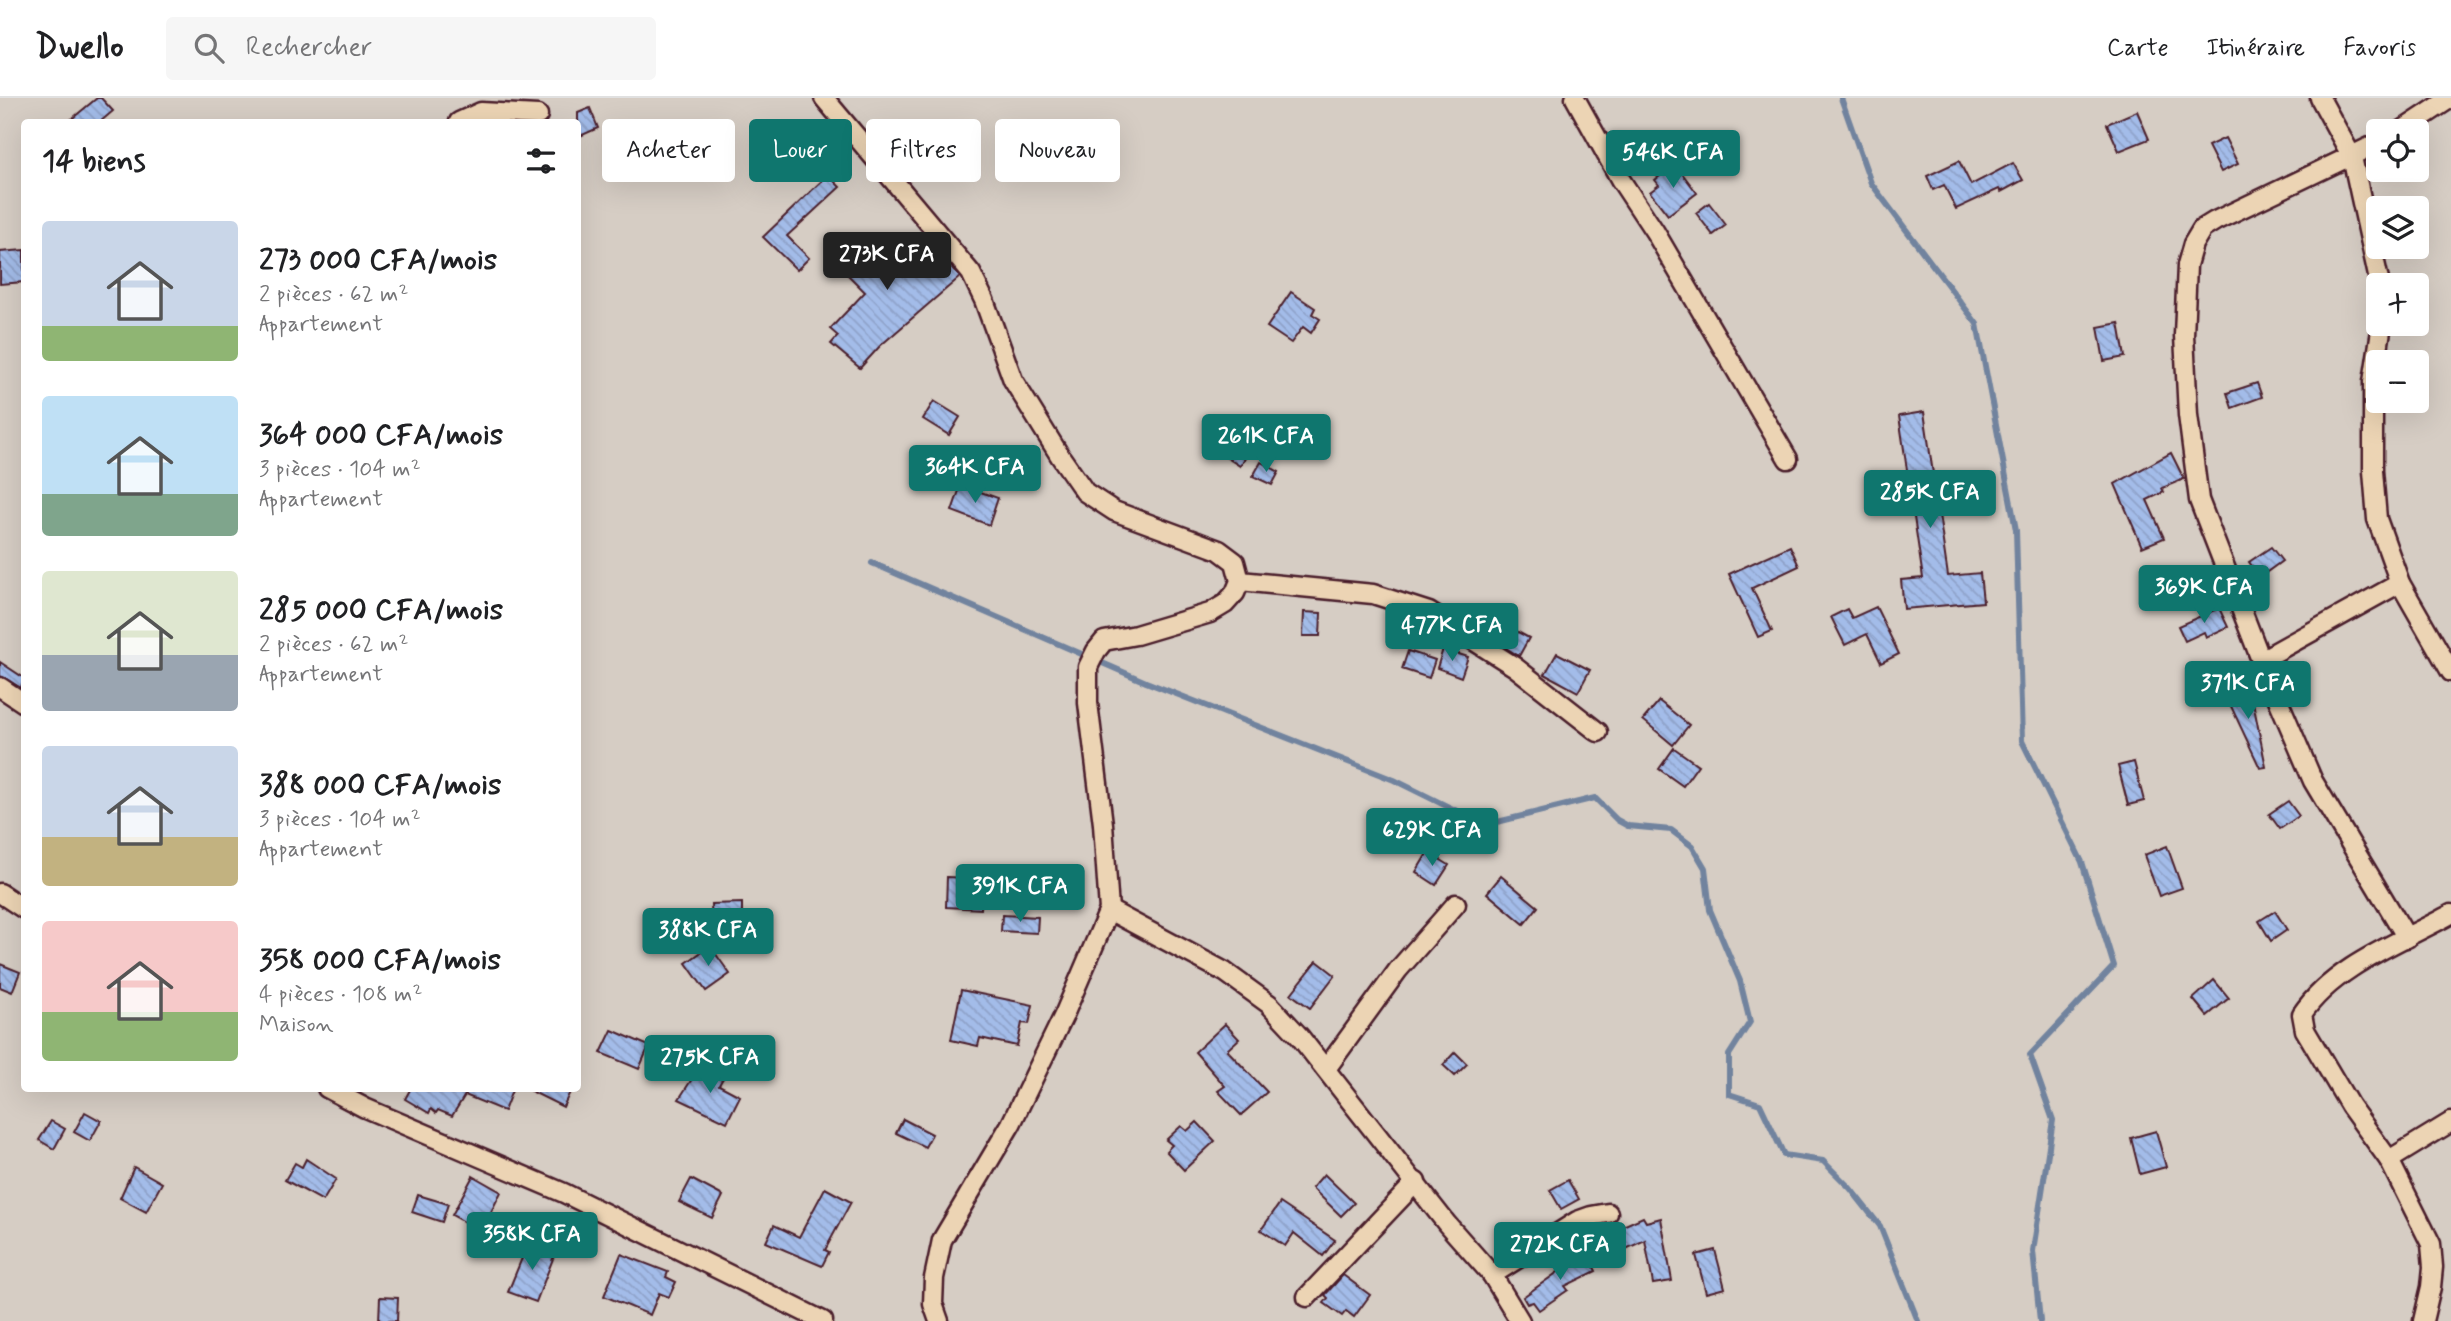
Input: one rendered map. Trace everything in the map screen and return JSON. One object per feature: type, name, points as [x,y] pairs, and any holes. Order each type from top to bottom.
[{"type":"street","points":[[824,98],[971,273],[984,300],[1013,380],[1085,492],[1114,511],[1219,550],[1234,562],[1240,581],[1225,604],[1210,613],[1136,635],[1104,641],[1088,667],[1088,703],[1109,910],[1064,1015],[1011,1124],[942,1240],[934,1278],[933,1304],[939,1321]]},
{"type":"street","points":[[1575,98],[1620,179],[1655,232],[1788,459]]},
{"type":"street","points":[[2320,98],[2352,157],[2377,273]]},
{"type":"street","points":[[2419,119],[2451,98]]},
{"type":"street","points":[[462,119],[477,105],[538,115]]},
{"type":"street","points":[[2366,149],[2202,229],[2193,244],[2187,265],[2184,335],[2188,415],[2199,500],[2261,660],[2313,781],[2407,938]]},
{"type":"street","points":[[2380,336],[2373,382],[2373,471],[2377,519],[2400,583],[2451,672]]},
{"type":"street","points":[[1240,581],[1373,594],[1429,612],[1515,667],[1598,732]]},
{"type":"street","points":[[2261,660],[2400,583]]},
{"type":"street","points":[[0,687],[21,701]]},
{"type":"street","points":[[0,893],[21,907]]},
{"type":"street","points":[[1326,1069],[1398,970],[1456,904]]},
{"type":"street","points":[[1109,910],[1225,972],[1269,1004],[1326,1069],[1447,1224],[1492,1275],[1520,1321]]},
{"type":"street","points":[[2423,1321],[2434,1266],[2431,1244],[2389,1160],[2350,1106],[2305,1030],[2302,1014],[2312,999],[2350,969],[2451,914]]},
{"type":"street","points":[[335,1092],[365,1108],[564,1193],[823,1321]]},
{"type":"street","points":[[2389,1160],[2451,1122]]},
{"type":"street","points":[[1307,1297],[1416,1182]]},
{"type":"street","points":[[1492,1275],[1577,1221],[1608,1213]]},
{"type":"building","points":[[97,98],[101,98],[113,111],[104,119],[72,119]]},
{"type":"building","points":[[590,108],[598,128],[581,136],[581,119],[578,119],[578,113]]},
{"type":"building","points":[[2137,111],[2149,139],[2119,151],[2107,124]]},
{"type":"building","points":[[1696,134],[1710,152],[1698,162],[1684,144]]},
{"type":"building","points":[[2225,138],[2238,164],[2221,172],[2208,146]]},
{"type":"building","points":[[1959,161],[1971,185],[2013,163],[2023,180],[2001,192],[1999,189],[1956,209],[1944,185],[1933,190],[1927,176]]},
{"type":"building","points":[[1675,164],[1697,193],[1668,215],[1650,192],[1659,185],[1655,180]]},
{"type":"building","points":[[821,182],[835,182],[840,187],[787,236],[809,258],[797,270],[763,237]]},
{"type":"building","points":[[1709,203],[1726,225],[1713,235],[1696,213]]},
{"type":"building","points":[[921,233],[960,277],[880,346],[860,368],[831,344],[838,336],[830,329],[865,292],[831,258],[856,235],[873,252],[887,238],[901,251]]},
{"type":"building","points":[[21,250],[21,282],[0,284],[0,252]]},
{"type":"building","points":[[1291,292],[1315,308],[1312,314],[1320,319],[1311,333],[1303,327],[1291,343],[1267,327]]},
{"type":"building","points":[[2119,323],[2125,357],[2104,361],[2098,327]]},
{"type":"building","points":[[2257,383],[2262,397],[2232,408],[2227,393]]},
{"type":"building","points":[[934,401],[960,417],[949,435],[923,419]]},
{"type":"building","points":[[1924,412],[1948,576],[1980,573],[1983,602],[1904,609],[1901,580],[1923,578],[1899,416]]},
{"type":"building","points":[[1231,431],[1254,444],[1240,466],[1218,452]]},
{"type":"building","points":[[2171,453],[2184,479],[2162,488],[2164,492],[2147,500],[2164,538],[2142,547],[2115,484]]},
{"type":"building","points":[[1261,462],[1279,472],[1272,485],[1253,476]]},
{"type":"building","points":[[961,485],[998,498],[989,525],[952,511]]},
{"type":"building","points":[[1790,546],[1799,566],[1752,588],[1772,631],[1758,637],[1729,574]]},
{"type":"building","points":[[2271,547],[2282,561],[2260,577],[2249,562]]},
{"type":"building","points":[[1876,607],[1899,654],[1881,663],[1867,634],[1845,645],[1831,617],[1847,609],[1852,618]]},
{"type":"building","points":[[2219,608],[2228,627],[2206,637],[2204,632],[2185,641],[2178,626]]},
{"type":"building","points":[[1304,612],[1321,613],[1320,636],[1303,636]]},
{"type":"building","points":[[1516,631],[1529,638],[1519,656],[1506,648]]},
{"type":"building","points":[[1443,649],[1468,657],[1461,677],[1437,668]]},
{"type":"building","points":[[1408,651],[1435,660],[1429,678],[1402,669]]},
{"type":"building","points":[[1557,653],[1590,670],[1578,692],[1545,674]]},
{"type":"building","points":[[0,662],[21,676],[21,688],[0,676]]},
{"type":"building","points":[[2250,687],[2266,767],[2260,768],[2229,702],[2227,692]]},
{"type":"building","points":[[1659,701],[1689,725],[1673,745],[1643,720]]},
{"type":"building","points":[[1674,748],[1698,765],[1683,786],[1659,769]]},
{"type":"building","points":[[2134,762],[2144,801],[2128,805],[2118,766]]},
{"type":"building","points":[[2288,801],[2299,816],[2280,829],[2269,814]]},
{"type":"building","points":[[2167,846],[2182,888],[2159,896],[2144,855]]},
{"type":"building","points":[[1428,852],[1449,865],[1436,885],[1416,872]]},
{"type":"building","points":[[1501,876],[1538,907],[1524,924],[1487,893]]},
{"type":"building","points":[[947,877],[983,879],[981,909],[946,907]]},
{"type":"building","points":[[742,903],[742,924],[712,924],[711,904]]},
{"type":"building","points":[[2275,911],[2287,930],[2271,941],[2259,921]]},
{"type":"building","points":[[1002,915],[1038,917],[1037,933],[1001,931]]},
{"type":"building","points":[[710,946],[730,974],[706,991],[686,963]]},
{"type":"building","points":[[1317,961],[1335,975],[1310,1008],[1291,994]]},
{"type":"building","points":[[0,964],[20,972],[12,992],[0,987]]},
{"type":"building","points":[[2214,980],[2229,998],[2207,1016],[2193,999]]},
{"type":"building","points":[[961,990],[1033,1005],[1029,1024],[1022,1023],[1017,1046],[980,1038],[978,1046],[951,1040]]},
{"type":"building","points":[[1225,1024],[1239,1039],[1227,1050],[1267,1092],[1241,1115],[1218,1091],[1225,1086],[1195,1052]]},
{"type":"building","points":[[612,1030],[649,1046],[639,1069],[601,1053]]},
{"type":"building","points":[[1455,1052],[1467,1064],[1455,1076],[1443,1065]]},
{"type":"building","points":[[701,1065],[723,1078],[719,1085],[740,1096],[727,1122],[679,1099]]},
{"type":"building","points":[[409,1092],[511,1092],[504,1111],[465,1095],[452,1116],[438,1110],[436,1113],[431,1109],[429,1113],[405,1099]]},
{"type":"building","points":[[533,1092],[570,1092],[563,1107]]},
{"type":"building","points":[[85,1112],[101,1121],[90,1141],[74,1132]]},
{"type":"building","points":[[903,1119],[932,1134],[925,1147],[896,1133]]},
{"type":"building","points":[[51,1121],[65,1129],[54,1149],[39,1140]]},
{"type":"building","points":[[1197,1122],[1215,1141],[1184,1170],[1166,1151],[1172,1145],[1166,1140],[1181,1126],[1187,1131]]},
{"type":"building","points":[[2156,1131],[2166,1167],[2140,1174],[2131,1138]]},
{"type":"building","points":[[306,1159],[336,1179],[323,1201],[285,1180],[295,1163],[302,1167]]},
{"type":"building","points":[[134,1167],[162,1183],[146,1212],[120,1198]]},
{"type":"building","points":[[1324,1174],[1354,1203],[1341,1216],[1312,1188]]},
{"type":"building","points":[[473,1176],[501,1192],[488,1218],[477,1213],[470,1225],[452,1215]]},
{"type":"building","points":[[691,1179],[723,1196],[712,1218],[679,1202]]},
{"type":"building","points":[[1568,1180],[1579,1199],[1561,1209],[1550,1190]]},
{"type":"building","points":[[825,1188],[851,1202],[825,1250],[829,1252],[822,1266],[766,1242],[774,1225],[799,1237]]},
{"type":"building","points":[[418,1195],[448,1204],[442,1222],[412,1212]]},
{"type":"building","points":[[1280,1203],[1335,1240],[1323,1256],[1294,1233],[1285,1246],[1261,1230]]},
{"type":"building","points":[[1643,1217],[1646,1222],[1661,1218],[1672,1281],[1653,1284],[1645,1240],[1626,1249],[1616,1229]]},
{"type":"building","points":[[529,1241],[556,1251],[536,1302],[508,1292]]},
{"type":"building","points":[[1715,1250],[1725,1288],[1706,1293],[1696,1255]]},
{"type":"building","points":[[1587,1253],[1596,1271],[1565,1286],[1568,1290],[1539,1310],[1533,1302],[1527,1304],[1523,1297],[1562,1269],[1561,1266]]},
{"type":"building","points":[[621,1254],[668,1272],[666,1277],[676,1282],[669,1297],[659,1293],[650,1315],[604,1296]]},
{"type":"building","points":[[1343,1275],[1370,1295],[1354,1317],[1346,1311],[1342,1316],[1324,1303],[1328,1298],[1325,1295]]},
{"type":"building","points":[[380,1297],[398,1298],[397,1321],[379,1321]]},
{"type":"waterway","points":[[1841,98],[1871,183],[1977,324],[2016,530],[2022,741],[2082,862],[2114,966],[2030,1055],[2053,1120],[2033,1251],[2040,1321]]},
{"type":"waterway","points":[[872,563],[1146,682],[1394,780],[1485,825],[1595,798],[1617,820],[1628,826],[1671,830],[1692,846],[1705,868],[1710,910],[1740,981],[1750,1022],[1729,1055],[1729,1094],[1760,1104],[1784,1155],[1823,1161],[1850,1188],[1880,1226],[1918,1321]]}]
